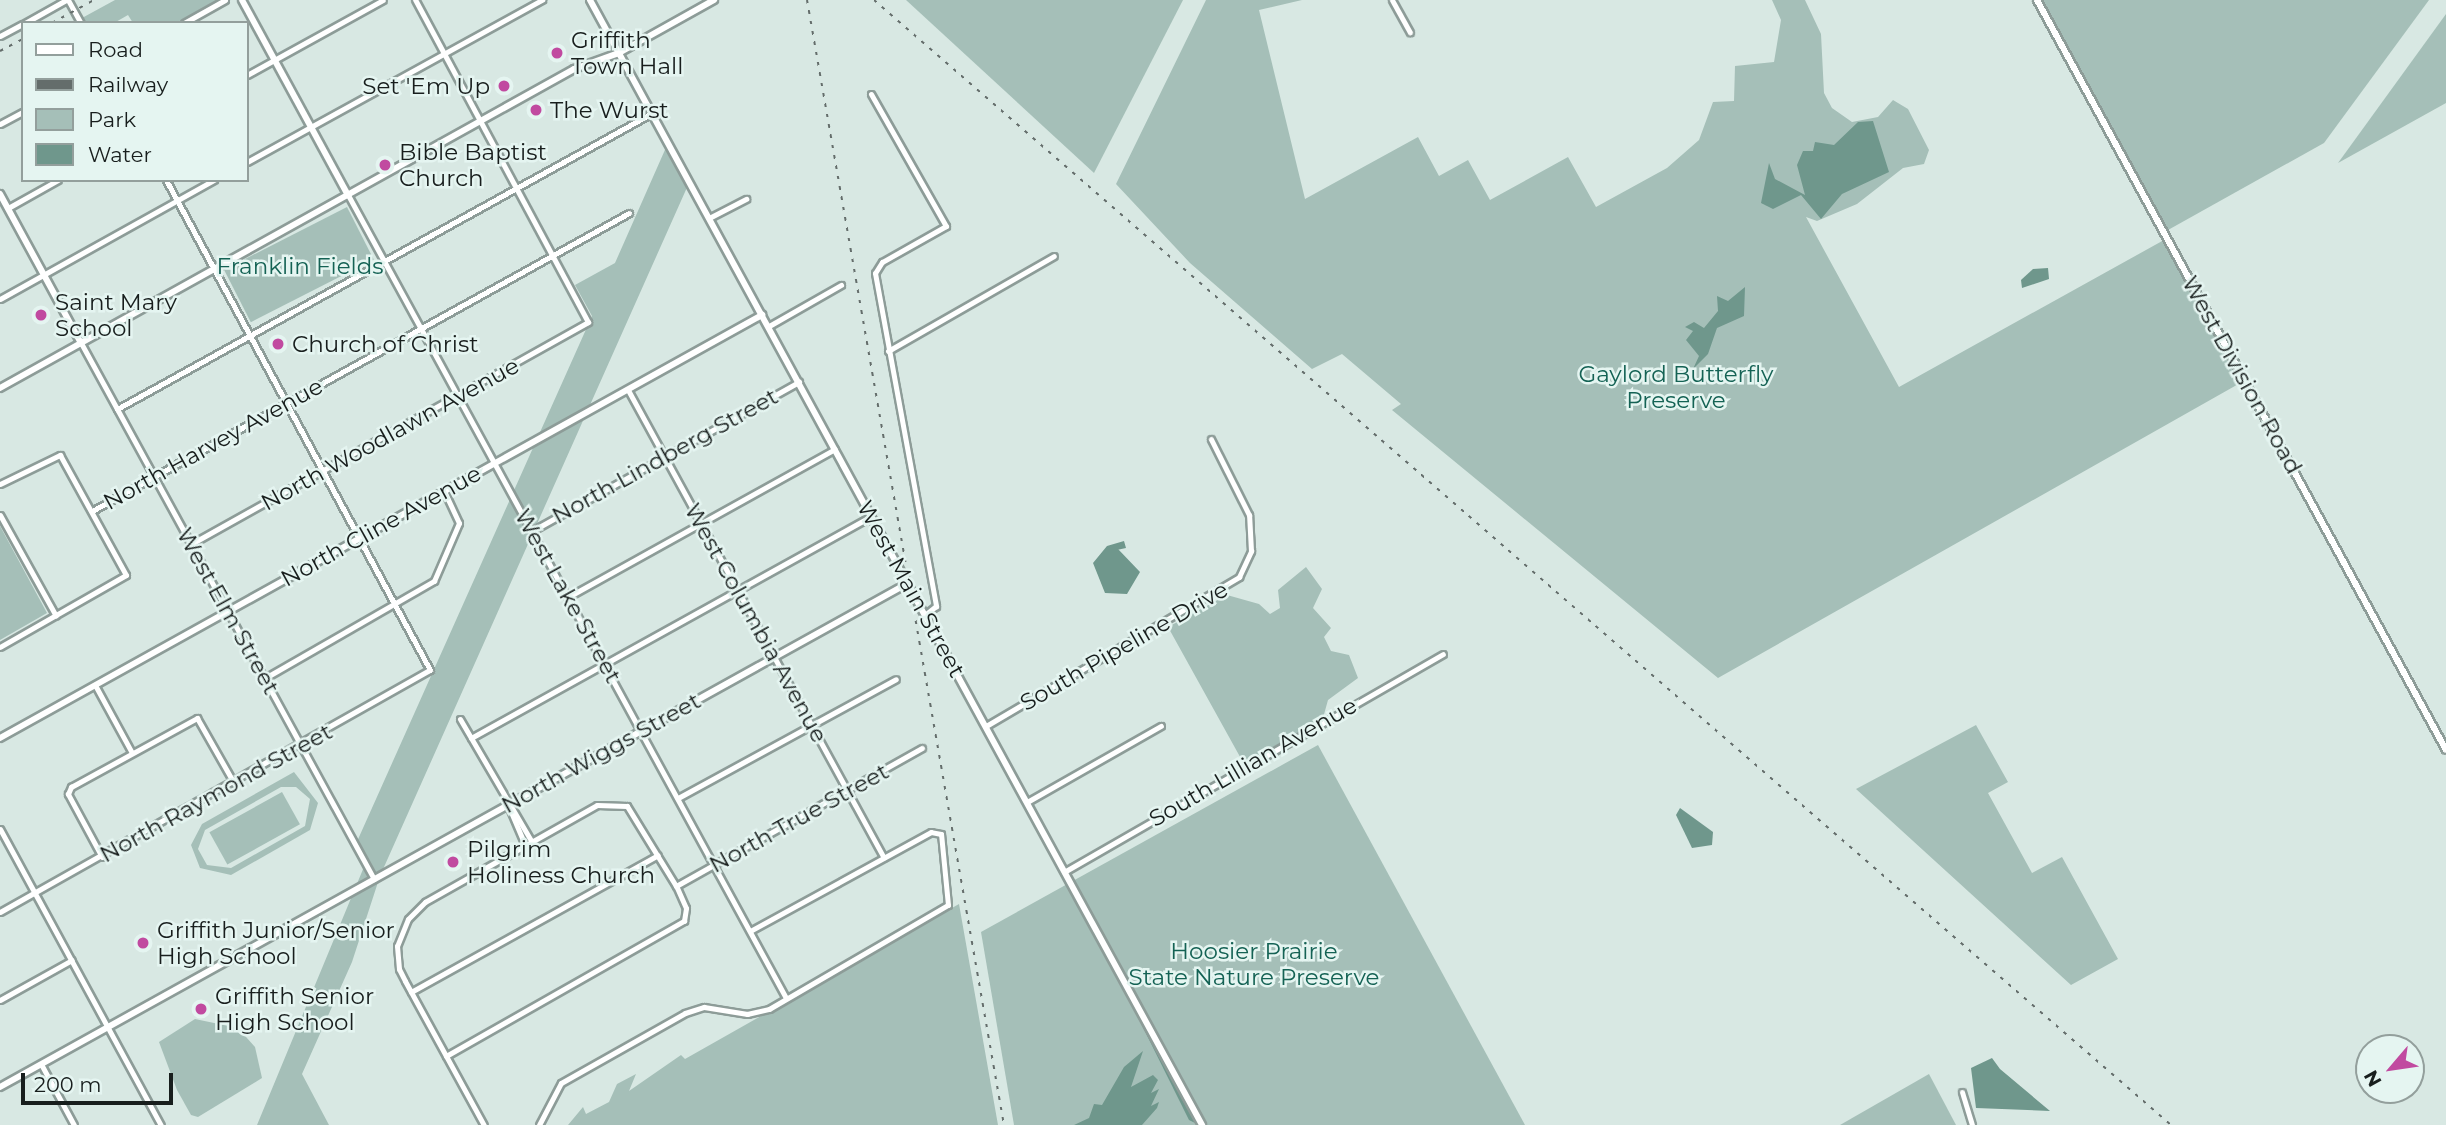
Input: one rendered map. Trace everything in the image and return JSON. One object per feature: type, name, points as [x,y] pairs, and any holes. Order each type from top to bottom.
[{"type":"street","points":[[28,21],[67,0],[80,21]]},
{"type":"street","points":[[188,21],[225,0]]},
{"type":"street","points":[[242,0],[348,195]]},
{"type":"street","points":[[248,74],[383,0]]},
{"type":"street","points":[[415,0],[554,255]]},
{"type":"street","points":[[248,162],[542,0]]},
{"type":"street","name":"West Main Street","points":[[590,0],[1202,1125]]},
{"type":"street","points":[[0,388],[574,69],[619,53],[714,0]]},
{"type":"street","points":[[1392,0],[1410,32]]},
{"type":"street","name":"West Division Road","points":[[2037,0],[2446,750]]},
{"type":"street","points":[[0,36],[21,25]]},
{"type":"street","points":[[871,94],[946,226],[877,267],[888,351],[936,606],[925,615]]},
{"type":"street","points":[[0,124],[21,113]]},
{"type":"street","points":[[117,409],[652,114]]},
{"type":"street","points":[[8,208],[54,182]]},
{"type":"street","points":[[167,182],[398,603]]},
{"type":"street","points":[[0,299],[211,182]]},
{"type":"street","points":[[0,194],[81,343]]},
{"type":"street","name":"West Lake Street","points":[[348,195],[786,998]]},
{"type":"street","points":[[709,218],[746,199]]},
{"type":"street","name":"North Harvey Avenue","points":[[92,511],[629,213]]},
{"type":"street","name":"North Woodlawn Avenue","points":[[191,544],[588,321],[554,255]]},
{"type":"street","points":[[888,351],[1054,256]]},
{"type":"street","points":[[769,326],[841,285]]},
{"type":"street","name":"North Cline Avenue","points":[[0,738],[762,315]]},
{"type":"street","name":"West Elm Street","points":[[81,343],[374,879]]},
{"type":"street","name":"North Lindberg Street","points":[[532,531],[799,382]]},
{"type":"street","name":"West Columbia Avenue","points":[[628,390],[884,858]]},
{"type":"street","name":"South Pipeline Drive","points":[[986,726],[1239,577],[1251,551],[1249,515],[1212,439]]},
{"type":"street","points":[[568,597],[835,449]]},
{"type":"street","points":[[0,484],[57,453],[126,575],[0,647]]},
{"type":"street","points":[[265,678],[434,581],[457,529],[444,492]]},
{"type":"street","points":[[0,515],[56,616]]},
{"type":"street","points":[[471,738],[871,516]]},
{"type":"street","name":"North Wiggs Street","points":[[0,1087],[908,583]]},
{"type":"street","name":"North Raymond Street","points":[[0,912],[301,746],[430,670],[398,603]]},
{"type":"street","name":"South Lillian Avenue","points":[[1064,872],[1443,654]]},
{"type":"street","points":[[678,798],[896,679]]},
{"type":"street","points":[[95,685],[132,753]]},
{"type":"street","points":[[102,857],[67,790],[132,753],[197,718],[234,783]]},
{"type":"street","points":[[460,719],[532,842]]},
{"type":"street","points":[[1027,802],[1161,726]]},
{"type":"street","name":"North True Street","points":[[676,886],[922,748]]},
{"type":"street","points":[[446,1056],[685,919],[676,886],[635,813],[617,802],[597,805],[412,913],[397,954],[411,992],[446,1056],[484,1125]]},
{"type":"street","points":[[508,805],[525,845]]},
{"type":"street","points":[[0,829],[161,1125]]},
{"type":"street","points":[[539,1125],[561,1083],[690,1010],[752,1014],[786,998],[951,901],[938,831],[750,931]]},
{"type":"street","points":[[411,992],[659,855]]},
{"type":"street","points":[[0,1000],[72,960]]},
{"type":"street","points":[[41,1064],[74,1125]]},
{"type":"street","points":[[1962,1092],[1972,1125]]},
{"type":"green space","points":[[115,0],[217,0],[180,21],[132,21],[128,15],[118,21],[83,21],[82,18]]},
{"type":"green space","points":[[906,0],[1183,0],[1094,173]]},
{"type":"green space","name":"Gaylord Butterfly Preserve","points":[[1206,0],[1302,0],[1259,10],[1305,199],[1418,137],[1439,176],[1468,160],[1490,200],[1568,157],[1596,207],[1667,168],[1699,140],[1713,102],[1734,101],[1735,66],[1774,62],[1781,20],[1772,0],[1805,0],[1821,34],[1824,93],[1832,108],[1852,122],[1878,117],[1893,100],[1908,109],[1929,150],[1924,164],[1903,168],[1857,204],[1817,221],[1806,217],[1899,387],[2164,240],[2242,382],[1718,678],[1392,410],[1401,404],[1342,354],[1312,369],[1190,263],[1116,184]]},
{"type":"green space","points":[[2039,0],[2429,0],[2324,143],[2168,230]]},
{"type":"green space","points":[[2446,14],[2446,103],[2338,163]]},
{"type":"green space","points":[[668,143],[689,183],[380,876],[352,962],[302,1074],[329,1125],[257,1125],[366,862],[355,846],[592,316],[575,285],[615,263]]},
{"type":"green space","name":"Franklin Fields","points":[[347,207],[374,260],[251,322],[224,270]]},
{"type":"green space","points":[[0,526],[47,613],[0,640]]},
{"type":"green space","points":[[1306,567],[1322,589],[1313,608],[1331,628],[1324,637],[1331,651],[1349,655],[1358,678],[1328,700],[1323,718],[1244,764],[1168,627],[1227,595],[1259,604],[1270,614],[1280,608],[1278,590]]},
{"type":"green space","points":[[1976,725],[2008,782],[1988,793],[2032,873],[2062,857],[2118,959],[2071,985],[1856,789]]},
{"type":"green space","name":"Hoosier Prairie State Nature Preserve","points":[[1318,745],[1525,1125],[1014,1125],[981,932]]},
{"type":"green space","points":[[294,772],[318,803],[310,830],[231,875],[200,868],[191,845],[202,824]],"holes":[[[281,787],[296,787],[310,799],[305,826],[231,868],[207,865],[198,849],[205,830]]]},
{"type":"green space","points":[[282,792],[300,824],[227,865],[209,832]]},
{"type":"green space","points":[[959,904],[998,1125],[568,1125],[583,1107],[586,1114],[609,1102],[617,1084],[636,1074],[629,1091],[681,1055],[685,1059]]},
{"type":"green space","points":[[195,1019],[238,1028],[255,1047],[262,1078],[198,1117],[191,1115],[177,1090],[159,1042]]},
{"type":"green space","points":[[1929,1074],[1956,1125],[1840,1125]]},
{"type":"water","points":[[1873,121],[1889,172],[1842,194],[1821,219],[1801,195],[1773,209],[1761,203],[1769,163],[1775,179],[1805,195],[1797,165],[1803,151],[1813,151],[1815,142],[1834,145],[1858,122]]},
{"type":"water","points":[[2048,268],[2049,279],[2022,288],[2021,280],[2033,269]]},
{"type":"water","points":[[1745,287],[1744,316],[1717,328],[1708,354],[1693,369],[1699,356],[1686,340],[1693,331],[1685,327],[1694,322],[1704,328],[1718,311],[1717,296],[1728,301]]},
{"type":"water","points":[[1124,541],[1126,548],[1119,550],[1140,572],[1127,594],[1105,593],[1093,563],[1107,546]]},
{"type":"water","points":[[1680,808],[1713,832],[1712,845],[1692,848],[1676,815]]},
{"type":"water","points":[[1109,959],[1199,1125],[1189,1120]]},
{"type":"water","points":[[1143,1051],[1131,1087],[1153,1075],[1158,1080],[1151,1093],[1159,1089],[1151,1106],[1159,1102],[1142,1125],[1074,1125],[1089,1118],[1094,1104],[1102,1105],[1124,1067]]},
{"type":"water","points":[[1992,1058],[2000,1069],[2050,1111],[1976,1108],[1971,1068]]},
{"type":"railway","points":[[56,21],[94,0]]},
{"type":"railway","points":[[807,0],[1004,1125]]},
{"type":"railway","points":[[874,0],[2171,1125]]},
{"type":"railway","points":[[0,51],[21,40]]},
{"type":"place","name":"Griffith Town Hall","points":[[557,53]]},
{"type":"place","name":"Set 'Em Up","points":[[504,86]]},
{"type":"place","name":"The Wurst","points":[[536,110]]},
{"type":"place","name":"Bible Baptist Church","points":[[385,165]]},
{"type":"place","name":"Saint Mary School","points":[[41,315]]},
{"type":"place","name":"Church of Christ","points":[[278,344]]},
{"type":"place","name":"Pilgrim Holiness Church","points":[[453,862]]},
{"type":"place","name":"Griffith Junior/Senior High School","points":[[143,943]]},
{"type":"place","name":"Griffith Senior High School","points":[[201,1009]]}]
